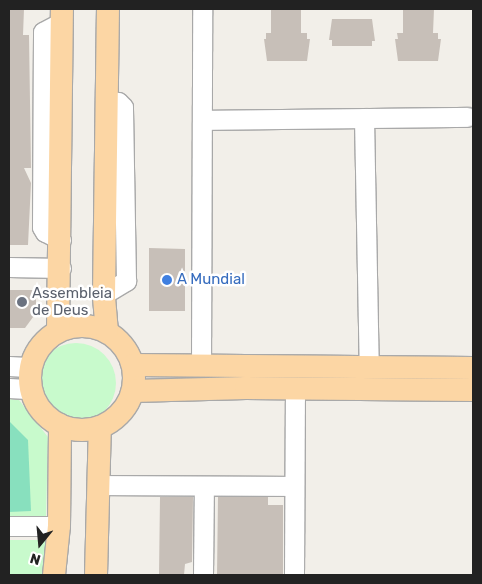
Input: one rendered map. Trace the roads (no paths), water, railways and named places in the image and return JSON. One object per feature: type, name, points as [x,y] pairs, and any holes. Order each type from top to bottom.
[{"type":"main road","points":[[107,332],[104,294],[108,9]]},
{"type":"main road","points":[[58,332],[61,240],[62,15]]},
{"type":"main road","points":[[83,326],[107,332],[128,352],[133,365],[133,390],[127,406],[115,419],[100,427],[85,430],[60,425],[42,410],[20,377],[45,340],[58,332],[83,326]]},
{"type":"main road","points":[[133,365],[473,368]]},
{"type":"main road","points":[[133,390],[473,390]]},
{"type":"main road","points":[[54,575],[60,526],[60,425]]},
{"type":"main road","points":[[96,575],[100,427]]},
{"type":"street","points":[[201,366],[204,120],[202,9]]},
{"type":"street","points":[[204,120],[467,117]]},
{"type":"street","points":[[364,118],[369,368]]},
{"type":"street","points":[[9,268],[60,268]]},
{"type":"street","points":[[294,575],[295,389]]},
{"type":"street","points":[[99,485],[294,486]]},
{"type":"street","points":[[203,575],[204,486]]},
{"type":"street","points":[[9,526],[60,526]]},
{"type":"place","name":"A Mundial","points":[[167,280]]},
{"type":"place","name":"Assembleia de Deus","points":[[22,302]]}]
